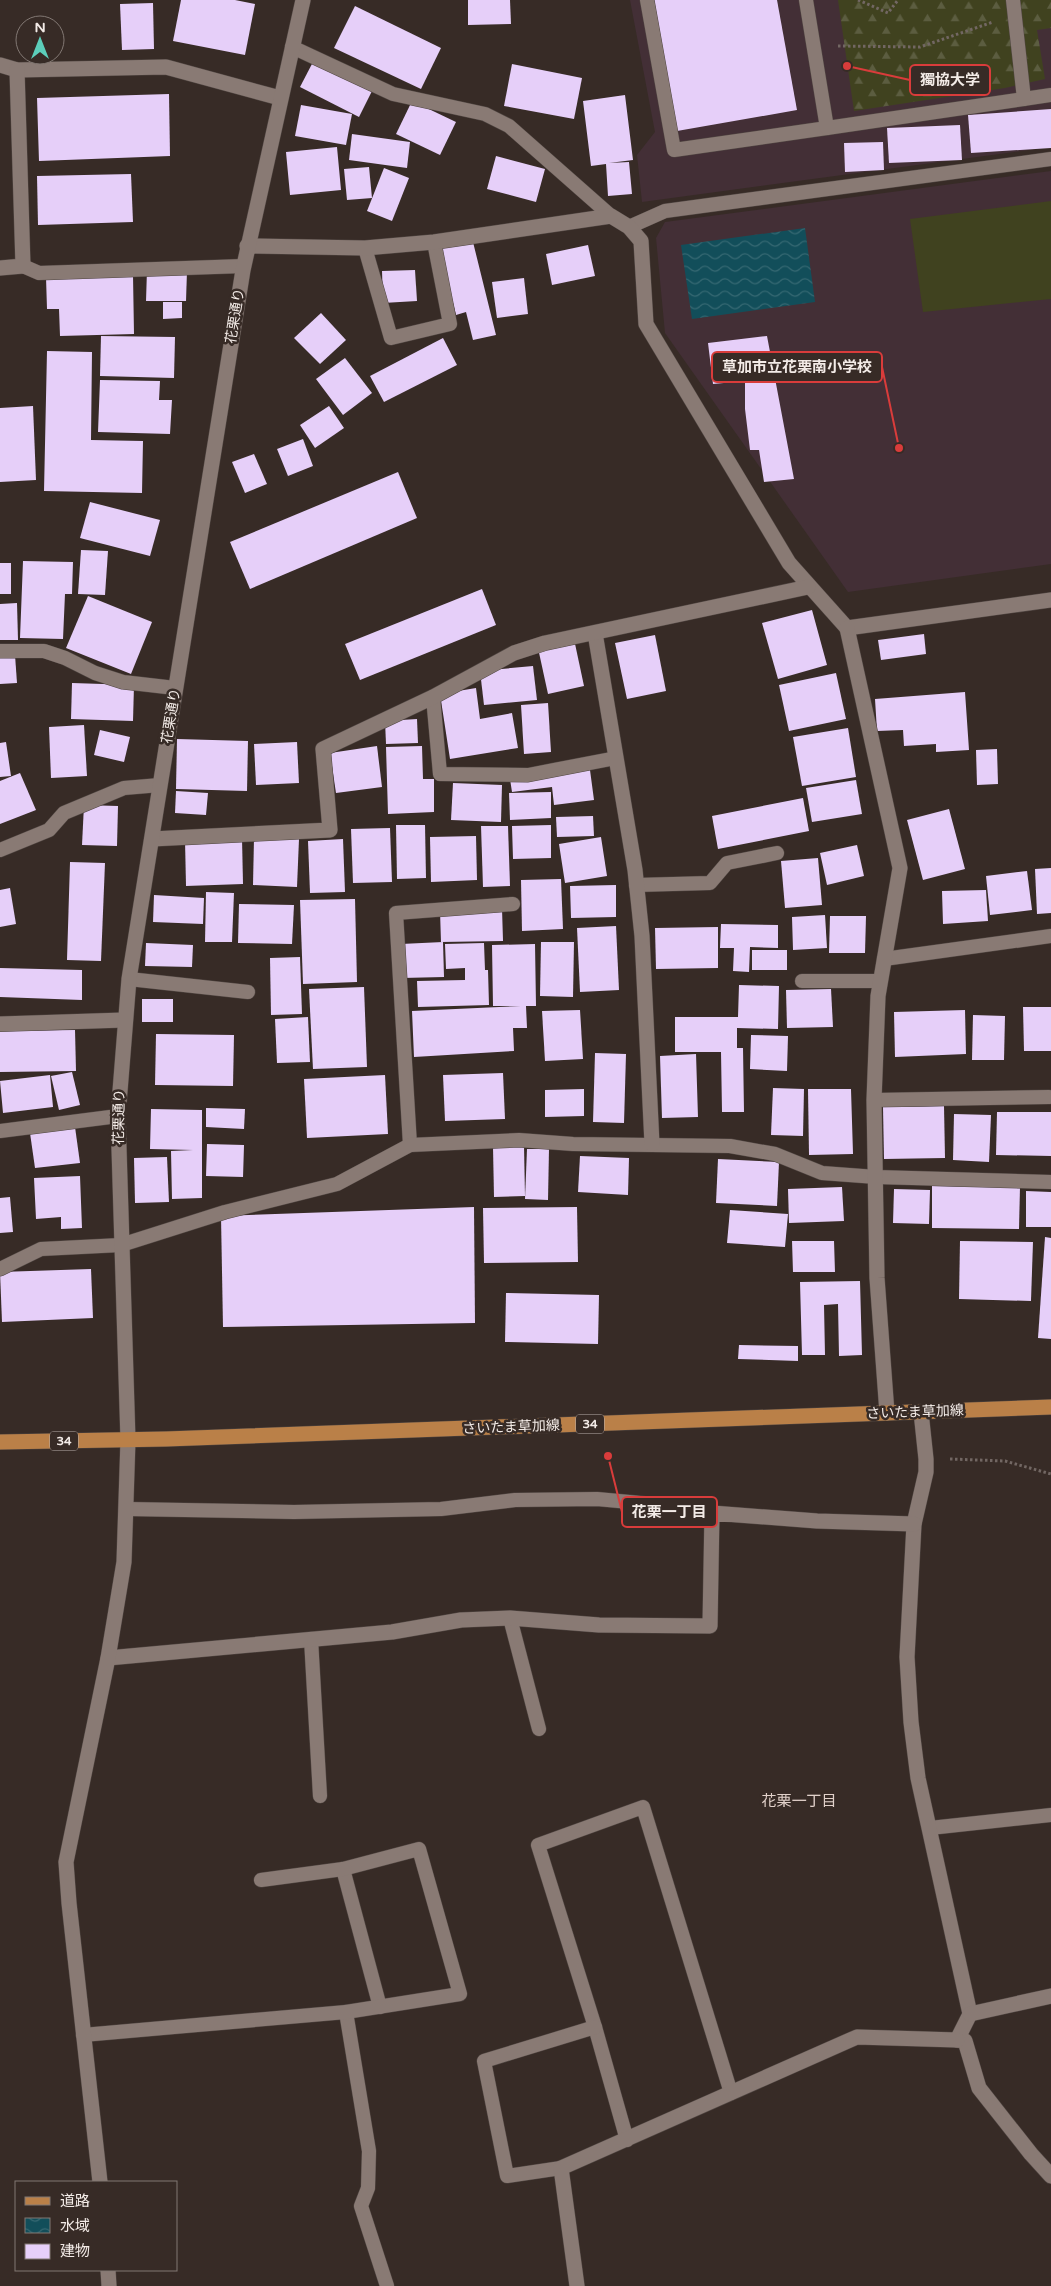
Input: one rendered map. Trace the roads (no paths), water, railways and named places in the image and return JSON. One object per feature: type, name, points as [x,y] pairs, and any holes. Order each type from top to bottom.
[{"type":"main road","name":"さいたま草加線","points":[[0,1442],[128,1440],[1051,1407]]},
{"type":"street","name":"花栗通り","points":[[100,2181],[66,1862],[108,1658],[124,1562],[128,1440],[118,1116],[124,1020],[175,688],[247,246],[303,0]]},
{"type":"street","points":[[0,65],[16,70],[166,67],[280,98]]},
{"type":"street","points":[[0,268],[24,266],[16,70]]},
{"type":"street","points":[[247,246],[365,248],[434,242],[611,216],[630,227],[641,241],[646,324],[789,563],[808,587],[847,628],[900,868],[880,980],[874,1100],[877,1278],[886,1413]]},
{"type":"street","points":[[152,839],[330,830],[323,749],[433,697],[514,653],[544,642],[595,633],[808,587]]},
{"type":"street","points":[[847,628],[1051,600]]},
{"type":"street","points":[[595,633],[636,885],[642,936],[652,1144]]},
{"type":"street","points":[[0,1024],[124,1020]]},
{"type":"street","points":[[921,1412],[926,1472],[914,1524],[907,1657],[911,1722],[918,1778],[970,2014],[957,2040]]},
{"type":"street","points":[[108,1658],[392,1632],[461,1620],[510,1618],[599,1625],[710,1626],[712,1514],[817,1521],[914,1524]]},
{"type":"street","points":[[970,2014],[1051,1996]]},
{"type":"street","points":[[577,2286],[560,2168],[857,2037],[965,2041],[979,2088],[1031,2154],[1051,2176]]},
{"type":"street","points":[[108,2271],[109,2286]]},
{"type":"lane","points":[[647,0],[674,150],[1051,95]]},
{"type":"lane","points":[[806,0],[827,128]]},
{"type":"lane","points":[[1013,0],[1024,99]]},
{"type":"lane","points":[[292,47],[393,94],[485,114],[509,126],[611,216]]},
{"type":"lane","points":[[630,227],[665,211],[1051,159]]},
{"type":"lane","points":[[365,248],[392,338],[450,324],[434,242]]},
{"type":"lane","points":[[24,266],[40,272],[244,266]]},
{"type":"lane","points":[[0,651],[44,651],[65,658],[95,673],[123,682],[175,688]]},
{"type":"lane","points":[[433,697],[440,774],[528,774],[616,758]]},
{"type":"lane","points":[[0,850],[50,830],[64,813],[124,788],[160,785]]},
{"type":"lane","points":[[636,885],[710,883],[727,864],[777,853]]},
{"type":"lane","points":[[410,1145],[396,914],[513,904]]},
{"type":"lane","points":[[884,959],[1051,936]]},
{"type":"lane","points":[[129,979],[248,992]]},
{"type":"lane","points":[[802,980],[880,980]]},
{"type":"lane","points":[[874,1100],[1049,1097]]},
{"type":"lane","points":[[0,1131],[118,1116]]},
{"type":"lane","points":[[0,1269],[41,1249],[121,1245],[226,1212],[337,1184],[410,1145],[519,1140],[573,1144],[730,1146],[775,1154],[822,1173],[876,1177],[1051,1182]]},
{"type":"lane","points":[[127,1509],[294,1512],[441,1509],[515,1500],[597,1498],[694,1508],[712,1514]]},
{"type":"lane","points":[[510,1618],[539,1729]]},
{"type":"lane","points":[[311,1638],[320,1796]]},
{"type":"lane","points":[[627,2140],[595,2027],[538,1845],[643,1807],[731,2093]]},
{"type":"lane","points":[[930,1828],[1051,1815]]},
{"type":"lane","points":[[83,2035],[346,2012],[460,1994],[419,1849],[343,1868],[261,1880]]},
{"type":"lane","points":[[343,1868],[380,2007]]},
{"type":"lane","points":[[346,2012],[368,2151],[368,2188],[361,2206],[387,2286]]},
{"type":"lane","points":[[560,2168],[507,2176],[484,2061],[595,2027]]},
{"type":"water","points":[[805,228],[815,302],[692,319],[681,245]]},
{"type":"place","name":"獨協大学","points":[[847,66]]},
{"type":"place","name":"草加市立花栗南小学校","points":[[899,448]]},
{"type":"place","name":"花栗一丁目","points":[[608,1456]]},
{"type":"district","name":"花栗一丁目","points":[[799,1801]]}]
